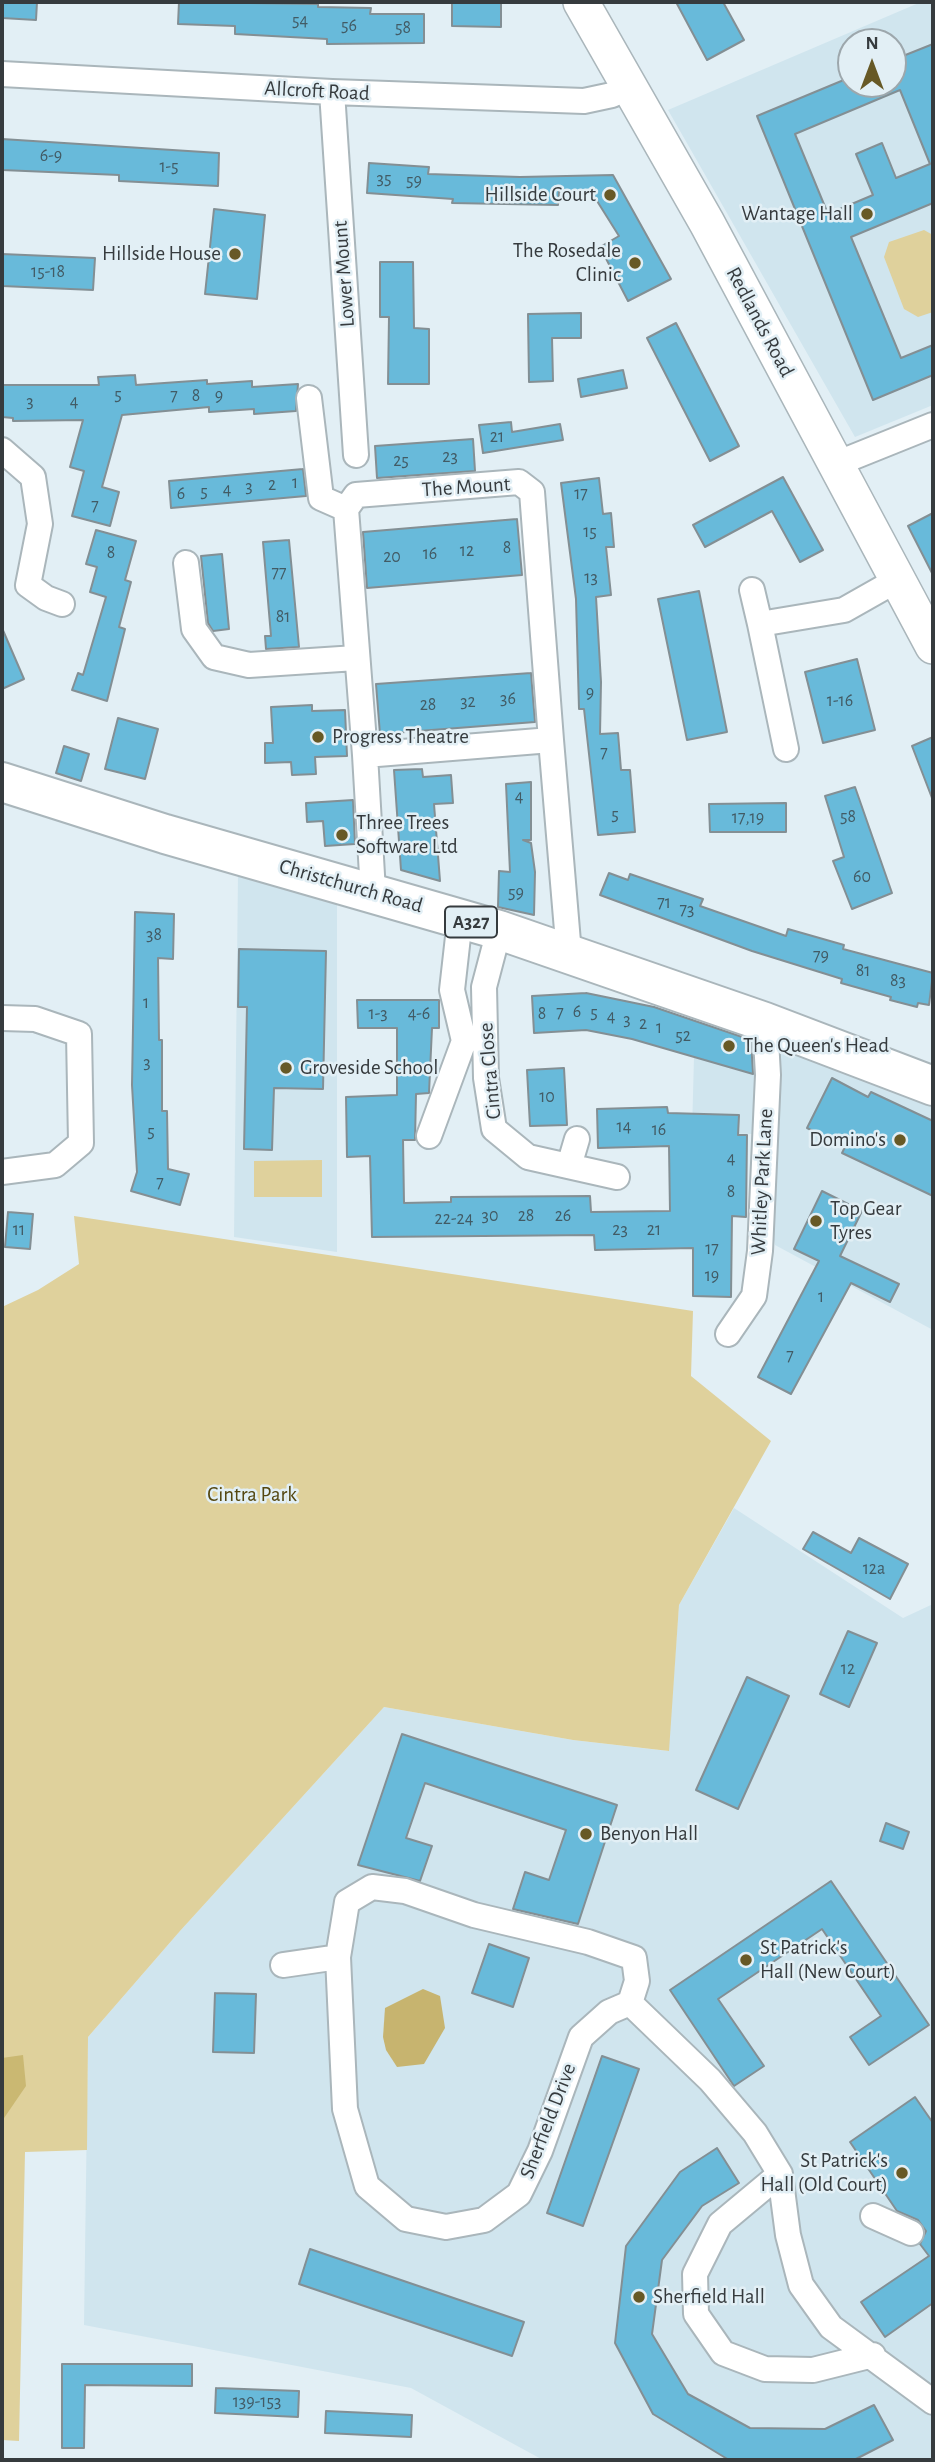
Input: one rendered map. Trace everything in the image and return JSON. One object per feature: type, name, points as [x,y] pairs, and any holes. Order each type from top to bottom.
[{"type":"main road","name":"Christchurch Road","points":[[2,782],[164,834],[499,930],[765,1022],[933,1086]]},
{"type":"street","name":"Redlands Road","points":[[582,2],[707,223],[933,646]]},
{"type":"street","name":"Allcroft Road","points":[[2,74],[332,92],[584,101],[629,88]]},
{"type":"street","name":"Lower Mount","points":[[332,92],[356,455]]},
{"type":"street","points":[[309,398],[321,498],[346,509],[373,892]]},
{"type":"street","points":[[836,464],[933,425]]},
{"type":"street","points":[[2,450],[33,477],[40,524],[28,585],[46,598],[62,604]]},
{"type":"street","name":"The Mount","points":[[346,509],[356,495],[519,482],[532,492],[569,954]]},
{"type":"street","points":[[186,563],[194,629],[214,657],[249,665],[356,658]]},
{"type":"street","points":[[760,624],[844,610],[897,580]]},
{"type":"street","points":[[752,590],[786,749]]},
{"type":"street","points":[[365,755],[551,740]]},
{"type":"street","points":[[429,1136],[464,1041],[453,990],[460,919]]},
{"type":"street","name":"Cintra Close","points":[[499,930],[484,988],[486,1078],[494,1129],[528,1157],[617,1177]]},
{"type":"street","points":[[2,1018],[35,1019],[79,1034],[82,1143],[55,1165],[2,1172]]},
{"type":"street","name":"Whitley Park Lane","points":[[728,1334],[754,1296],[756,1284],[768,1075],[765,1022]]},
{"type":"street","points":[[569,1166],[577,1139]]},
{"type":"street","name":"Sherfield Drive","points":[[372,1888],[405,1891],[474,1915],[588,1942],[634,1958],[637,1981],[630,2003],[608,2012],[581,2037],[540,2151],[519,2194],[484,2220],[446,2227],[406,2219],[367,2186],[345,2109],[338,1956],[347,1902],[372,1888]]},
{"type":"street","points":[[283,1965],[338,1956]]},
{"type":"street","points":[[630,2003],[710,2080],[755,2133],[780,2174],[788,2235],[801,2285],[831,2327],[873,2355],[933,2402]]},
{"type":"street","points":[[780,2174],[720,2224],[695,2274],[696,2314],[723,2353],[765,2369],[813,2370],[873,2355]]},
{"type":"street","points":[[873,2216],[911,2233]]},
{"type":"shaded area","points":[[921,2],[933,2],[933,405],[855,437],[668,110],[837,38],[837,98],[907,98],[907,28],[860,28]]},
{"type":"shaded area","name":"Groveside School","points":[[238,873],[337,899],[337,1252],[234,1237]]},
{"type":"shaded area","points":[[706,1012],[886,1082],[933,1105],[933,1330],[775,1245],[752,1134],[692,1132],[694,1057]]},
{"type":"shaded area","points":[[734,1508],[903,1618],[933,1604],[933,2460],[543,2460],[411,2388],[84,2325],[88,2037],[180,1931],[384,1707],[573,1740],[668,1751],[679,1605]]},
{"type":"shaded area","points":[[423,1989],[440,1996],[445,2028],[424,2064],[397,2067],[386,2050],[383,2037],[385,2008]]},
{"type":"shaded area","points":[[23,2055],[26,2086],[2,2121],[2,2058]]},
{"type":"green space","points":[[924,230],[933,235],[933,312],[918,317],[904,309],[884,257],[889,242]]},
{"type":"green space","points":[[322,1160],[322,1197],[254,1197],[254,1161]]},
{"type":"green space","name":"Cintra Park","points":[[74,1216],[693,1311],[691,1376],[771,1441],[679,1605],[669,1751],[573,1740],[384,1707],[180,1931],[88,2037],[87,2150],[25,2152],[19,2441],[2,2440],[2,1307],[38,1290],[79,1264]]},
{"type":"building","points":[[2,2],[37,2],[36,20],[2,18]]},
{"type":"building","points":[[179,2],[318,4],[318,7],[371,8],[370,14],[424,14],[424,43],[327,44],[327,39],[235,34],[235,26],[178,24]]},
{"type":"building","points":[[452,2],[501,2],[501,27],[452,26]]},
{"type":"building","points":[[676,2],[723,2],[744,40],[707,60]]},
{"type":"building","name":"Wantage Hall","points":[[933,44],[933,203],[851,237],[901,358],[933,345],[933,375],[873,400],[757,116],[837,83],[837,98],[881,98],[795,134],[828,214],[873,195],[856,154],[882,143],[896,178],[930,164],[903,98],[907,98],[907,54]]},
{"type":"building","points":[[2,139],[219,153],[218,186],[119,181],[119,175],[2,170]]},
{"type":"building","points":[[369,163],[429,167],[428,174],[520,177],[613,175],[671,279],[628,301],[600,247],[619,236],[592,193],[559,191],[558,205],[452,203],[453,199],[367,193]]},
{"type":"building","name":"Hillside House","points":[[214,209],[265,215],[257,299],[205,294]]},
{"type":"building","points":[[2,254],[95,258],[93,290],[2,286]]},
{"type":"building","points":[[380,262],[413,262],[414,328],[429,329],[429,384],[388,384],[389,317],[380,317]]},
{"type":"building","points":[[581,313],[581,338],[552,338],[553,381],[529,382],[528,314]]},
{"type":"building","points":[[676,323],[739,446],[710,461],[647,338]]},
{"type":"building","points":[[623,370],[627,388],[581,397],[578,379]]},
{"type":"building","points":[[135,375],[136,385],[207,380],[207,384],[252,381],[252,387],[298,384],[296,411],[254,414],[254,409],[209,412],[209,407],[122,415],[102,487],[119,492],[110,526],[72,516],[84,471],[70,467],[83,420],[13,421],[13,418],[2,417],[2,385],[99,385],[98,377]]},
{"type":"building","points":[[511,422],[512,432],[560,424],[563,440],[483,453],[479,425]]},
{"type":"building","points":[[473,439],[475,471],[377,478],[375,446]]},
{"type":"building","points":[[303,469],[306,496],[171,508],[169,481]]},
{"type":"building","points":[[783,477],[823,550],[800,562],[772,511],[705,547],[693,525]]},
{"type":"building","points":[[599,478],[603,514],[611,513],[614,547],[606,547],[611,595],[596,597],[601,682],[600,734],[618,733],[621,770],[630,770],[635,832],[598,835],[584,709],[579,709],[576,599],[561,483]]},
{"type":"building","points":[[933,513],[933,575],[908,526]]},
{"type":"building","points":[[517,519],[522,575],[367,588],[363,532]]},
{"type":"building","points":[[96,530],[136,541],[125,580],[131,582],[119,627],[125,629],[107,701],[72,690],[78,673],[83,675],[106,597],[90,592],[97,567],[86,564]]},
{"type":"building","points":[[289,540],[299,647],[266,649],[265,636],[271,636],[263,542]]},
{"type":"building","points":[[222,554],[229,629],[213,631],[208,623],[201,556]]},
{"type":"building","points":[[699,591],[727,732],[687,740],[658,599]]},
{"type":"building","points":[[2,628],[24,679],[2,689]]},
{"type":"building","points":[[857,659],[875,730],[823,743],[805,672]]},
{"type":"building","points":[[531,673],[535,722],[380,734],[376,684]]},
{"type":"building","name":"Progress Theatre","points":[[312,705],[312,711],[345,710],[347,756],[315,757],[316,774],[292,775],[291,762],[265,763],[265,743],[273,743],[271,707]]},
{"type":"building","points":[[118,718],[158,729],[145,779],[105,769]]},
{"type":"building","points":[[933,737],[933,798],[932,798],[912,746]]},
{"type":"building","points":[[64,746],[89,754],[81,781],[56,773]]},
{"type":"building","points":[[422,769],[423,777],[451,775],[453,803],[434,804],[440,881],[401,870],[394,770]]},
{"type":"building","points":[[531,782],[531,840],[523,840],[531,843],[535,872],[534,915],[498,907],[499,871],[510,872],[506,784]]},
{"type":"building","points":[[855,787],[892,893],[852,909],[833,861],[844,857],[825,796]]},
{"type":"building","points":[[353,800],[355,844],[325,846],[323,821],[307,822],[306,803]]},
{"type":"building","points":[[786,803],[786,832],[710,832],[709,804]]},
{"type":"building","points":[[609,873],[628,880],[630,874],[703,899],[700,906],[786,936],[788,929],[844,945],[843,949],[933,973],[929,1005],[918,1003],[917,1007],[890,1000],[891,997],[841,983],[842,979],[752,951],[600,895]]},
{"type":"building","points":[[135,912],[174,914],[173,959],[158,958],[159,1040],[162,1040],[162,1111],[167,1111],[168,1169],[189,1174],[180,1205],[131,1191],[137,1172],[132,1085]]},
{"type":"building","points":[[239,949],[326,951],[323,1089],[274,1088],[272,1150],[244,1149],[247,1007],[238,1007]]},
{"type":"building","points":[[586,993],[654,1007],[751,1040],[753,1074],[632,1039],[586,1030],[534,1033],[532,996]]},
{"type":"building","points":[[357,1000],[439,1000],[439,1028],[432,1028],[429,1093],[416,1094],[415,1140],[403,1140],[404,1203],[451,1202],[451,1197],[590,1196],[591,1212],[670,1211],[669,1146],[598,1148],[597,1109],[667,1107],[668,1113],[739,1115],[738,1135],[747,1135],[746,1217],[732,1216],[731,1297],[693,1296],[693,1248],[595,1250],[594,1235],[372,1237],[370,1156],[347,1157],[346,1097],[397,1095],[397,1028],[358,1028]]},
{"type":"building","points":[[564,1068],[567,1125],[530,1126],[527,1070]]},
{"type":"building","points":[[832,1078],[868,1097],[871,1092],[933,1121],[933,1196],[842,1153],[845,1147],[807,1128]]},
{"type":"building","points":[[822,1191],[862,1211],[840,1256],[899,1284],[890,1302],[851,1283],[791,1394],[758,1377],[819,1261],[794,1249]]},
{"type":"building","points":[[8,1212],[33,1214],[30,1249],[5,1247]]},
{"type":"building","points":[[813,1532],[851,1553],[859,1538],[908,1564],[890,1599],[803,1549]]},
{"type":"building","points":[[848,1631],[877,1643],[849,1707],[820,1694]]},
{"type":"building","points":[[747,1677],[789,1696],[738,1809],[696,1790]]},
{"type":"building","name":"Benyon Hall","points":[[402,1734],[617,1805],[578,1924],[513,1909],[525,1872],[549,1880],[566,1830],[425,1783],[406,1838],[432,1846],[420,1881],[358,1865]]},
{"type":"building","points":[[886,1823],[909,1832],[903,1849],[880,1841]]},
{"type":"building","name":"St Patrick's Hall (New Court)","points":[[831,1881],[929,2025],[869,2065],[850,2037],[881,2016],[822,1929],[718,1999],[764,2066],[734,2086],[670,1990]]},
{"type":"building","points":[[489,1944],[529,1958],[513,2007],[472,1993]]},
{"type":"building","points":[[215,1993],[256,1994],[254,2053],[213,2052]]},
{"type":"building","points":[[602,2056],[639,2069],[583,2226],[547,2213]]},
{"type":"building","name":"St Patrick's Hall (Old Court)","points":[[915,2097],[933,2123],[933,2303],[885,2337],[861,2302],[929,2256],[920,2244],[926,2231],[918,2220],[897,2211],[850,2142]]},
{"type":"building","name":"Sherfield Hall","points":[[717,2148],[739,2183],[702,2206],[662,2260],[652,2334],[688,2394],[750,2428],[825,2429],[874,2405],[893,2440],[854,2460],[729,2460],[653,2414],[615,2343],[626,2246],[680,2172]]},
{"type":"building","points":[[310,2249],[524,2322],[512,2356],[299,2284]]},
{"type":"building","points":[[62,2364],[192,2364],[192,2386],[85,2385],[84,2448],[62,2448]]},
{"type":"building","points":[[216,2388],[299,2391],[298,2417],[215,2413]]},
{"type":"building","points":[[326,2411],[412,2415],[411,2437],[325,2433]]},
{"type":"place","name":"Hillside Court","points":[[610,195]]},
{"type":"place","name":"Wantage Hall","points":[[867,214]]},
{"type":"place","name":"Hillside House","points":[[235,254]]},
{"type":"place","name":"The Rosedale Clinic","points":[[635,263]]},
{"type":"place","name":"Progress Theatre","points":[[318,737]]},
{"type":"place","name":"Three Trees Software Ltd","points":[[342,835]]},
{"type":"place","name":"The Queen's Head","points":[[729,1046]]},
{"type":"place","name":"Groveside School","points":[[286,1068]]},
{"type":"place","name":"Domino's","points":[[900,1140]]},
{"type":"place","name":"Top Gear Tyres","points":[[816,1221]]},
{"type":"place","name":"Benyon Hall","points":[[586,1834]]},
{"type":"place","name":"St Patrick's Hall (New Court)","points":[[746,1960]]},
{"type":"place","name":"St Patrick's Hall (Old Court)","points":[[902,2173]]},
{"type":"place","name":"Sherfield Hall","points":[[639,2297]]}]
